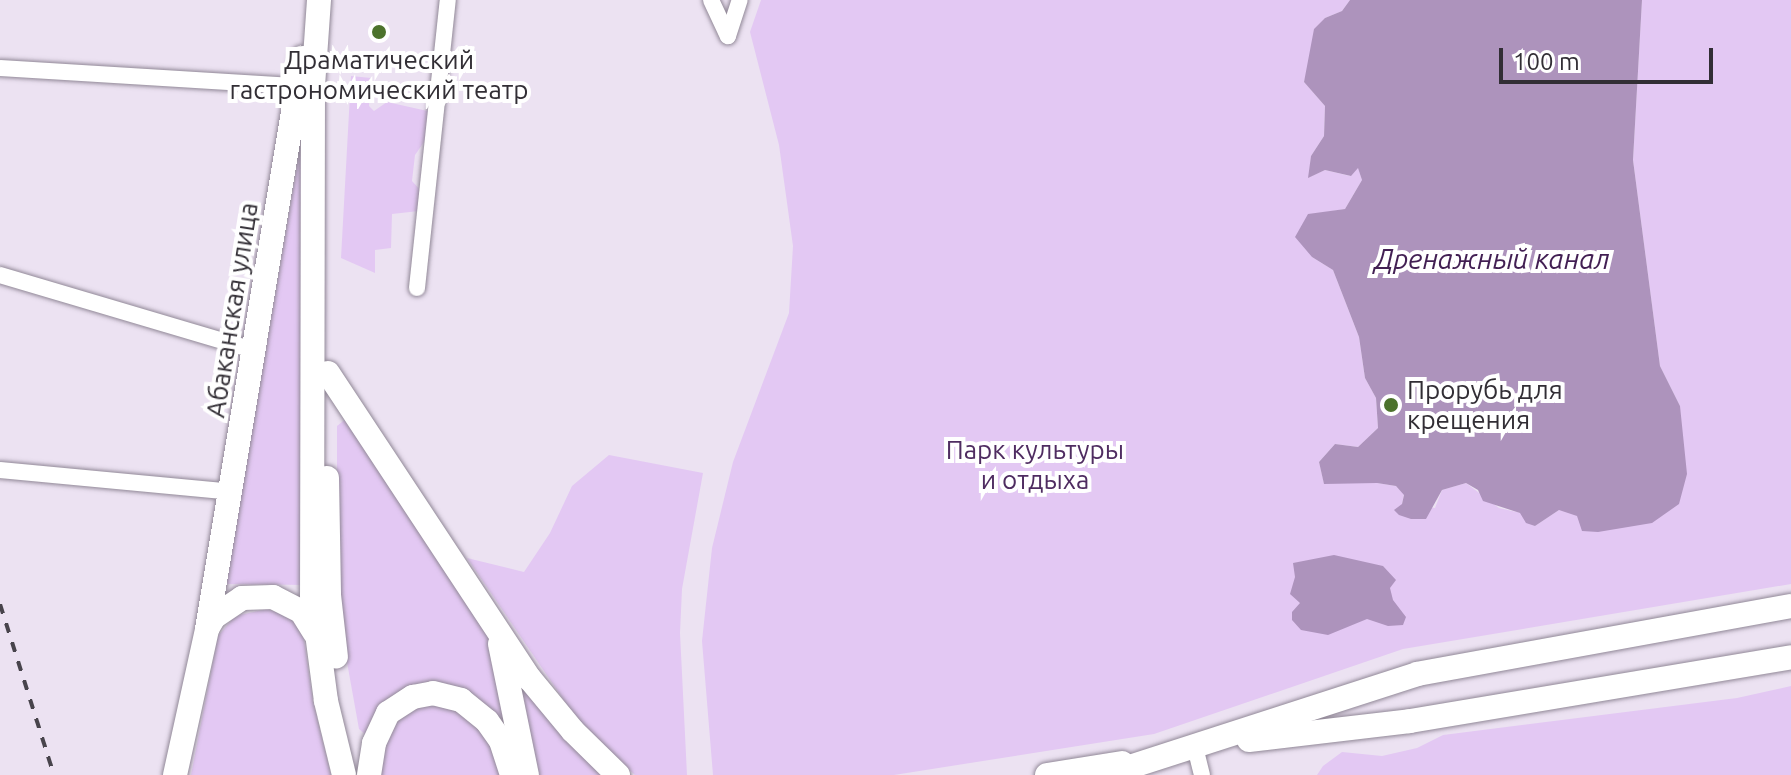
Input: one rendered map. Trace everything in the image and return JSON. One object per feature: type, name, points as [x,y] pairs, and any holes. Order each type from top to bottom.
[{"type":"main road","name":"Абаканская улица","points":[[175,775],[207,629],[312,0]]},
{"type":"main road","points":[[319,0],[313,86],[310,500],[317,642],[344,775]]},
{"type":"main road","points":[[326,0],[329,595],[343,700],[361,775]]},
{"type":"main road","points":[[328,373],[486,613],[551,705],[618,775]]},
{"type":"main road","points":[[207,629],[223,607],[242,598],[262,595],[283,599],[301,611],[317,642]]},
{"type":"main road","points":[[1047,775],[1152,758],[1195,747],[1417,674],[1791,606]]},
{"type":"main road","points":[[486,613],[504,659],[527,775]]},
{"type":"main road","points":[[1195,747],[1410,721],[1791,657]]},
{"type":"main road","points":[[369,775],[374,743],[388,713],[413,697],[433,693],[461,700],[487,721],[501,741],[512,775]]},
{"type":"main road","points":[[1105,775],[1152,758]]},
{"type":"street","points":[[417,288],[448,0]]},
{"type":"street","points":[[711,0],[728,36],[740,0]]},
{"type":"street","points":[[0,68],[297,86]]},
{"type":"street","points":[[0,275],[253,350]]},
{"type":"street","points":[[0,470],[231,492]]},
{"type":"street","points":[[1195,747],[1202,775]]},
{"type":"green space","name":"Парк культуры и отдыха","points":[[761,0],[1350,0],[1342,11],[1325,18],[1304,82],[1325,106],[1324,136],[1311,156],[1309,177],[1325,170],[1350,176],[1358,167],[1362,180],[1345,209],[1308,215],[1312,257],[1333,270],[1359,337],[1365,378],[1376,398],[1378,428],[1358,447],[1335,444],[1319,462],[1324,483],[1396,486],[1404,494],[1402,504],[1435,508],[1442,490],[1466,483],[1499,508],[1521,513],[1535,526],[1559,510],[1570,511],[1577,516],[1680,406],[1660,366],[1633,160],[1642,0],[1791,0],[1791,584],[1403,649],[1154,734],[894,775],[713,775],[702,641],[712,548],[733,462],[789,313],[793,246],[779,145],[750,32]]},
{"type":"green space","points":[[351,76],[371,78],[369,106],[374,111],[387,102],[432,112],[431,132],[415,155],[412,181],[423,193],[419,211],[392,214],[391,248],[375,250],[375,273],[341,258]]},
{"type":"green space","points":[[304,126],[305,585],[226,584]]},
{"type":"green space","points":[[347,418],[491,641],[519,755],[449,685],[366,735],[359,729],[343,640],[337,511],[337,426]]},
{"type":"green space","points":[[609,455],[703,473],[682,589],[680,633],[687,775],[635,775],[576,718],[467,558],[524,572],[550,533],[572,486]]},
{"type":"green space","points":[[267,609],[290,617],[303,633],[313,702],[331,775],[191,775],[218,636],[235,616]]},
{"type":"green space","points":[[529,685],[613,775],[534,775],[516,691]]},
{"type":"green space","points":[[1791,686],[1791,775],[1317,775],[1323,766],[1342,752],[1382,756],[1417,748],[1443,735],[1737,698]]},
{"type":"green space","points":[[442,701],[482,726],[504,775],[377,775],[379,756],[400,713]]},
{"type":"water","name":"Дренажный канал","points":[[1350,0],[1642,0],[1633,160],[1660,366],[1680,406],[1687,474],[1679,504],[1652,523],[1598,532],[1582,531],[1577,516],[1559,510],[1535,526],[1526,523],[1520,513],[1483,501],[1478,490],[1466,483],[1442,490],[1426,519],[1411,519],[1394,510],[1402,504],[1404,495],[1396,486],[1377,483],[1324,484],[1319,462],[1335,444],[1358,447],[1378,428],[1376,398],[1365,378],[1359,337],[1333,270],[1312,257],[1295,237],[1308,214],[1345,209],[1362,180],[1358,168],[1351,176],[1325,170],[1308,178],[1311,156],[1324,136],[1325,106],[1304,82],[1314,29],[1325,18],[1342,11]]},
{"type":"water","points":[[1334,555],[1383,566],[1396,580],[1390,588],[1393,600],[1406,617],[1403,625],[1388,626],[1367,619],[1328,635],[1301,630],[1292,620],[1292,612],[1300,603],[1290,594],[1295,577],[1293,563]]},
{"type":"railway","points":[[0,604],[54,775]]},
{"type":"place","name":"Драматический гастрономический театр","points":[[379,32]]},
{"type":"place","name":"Прорубь для крещения","points":[[1391,405]]}]
